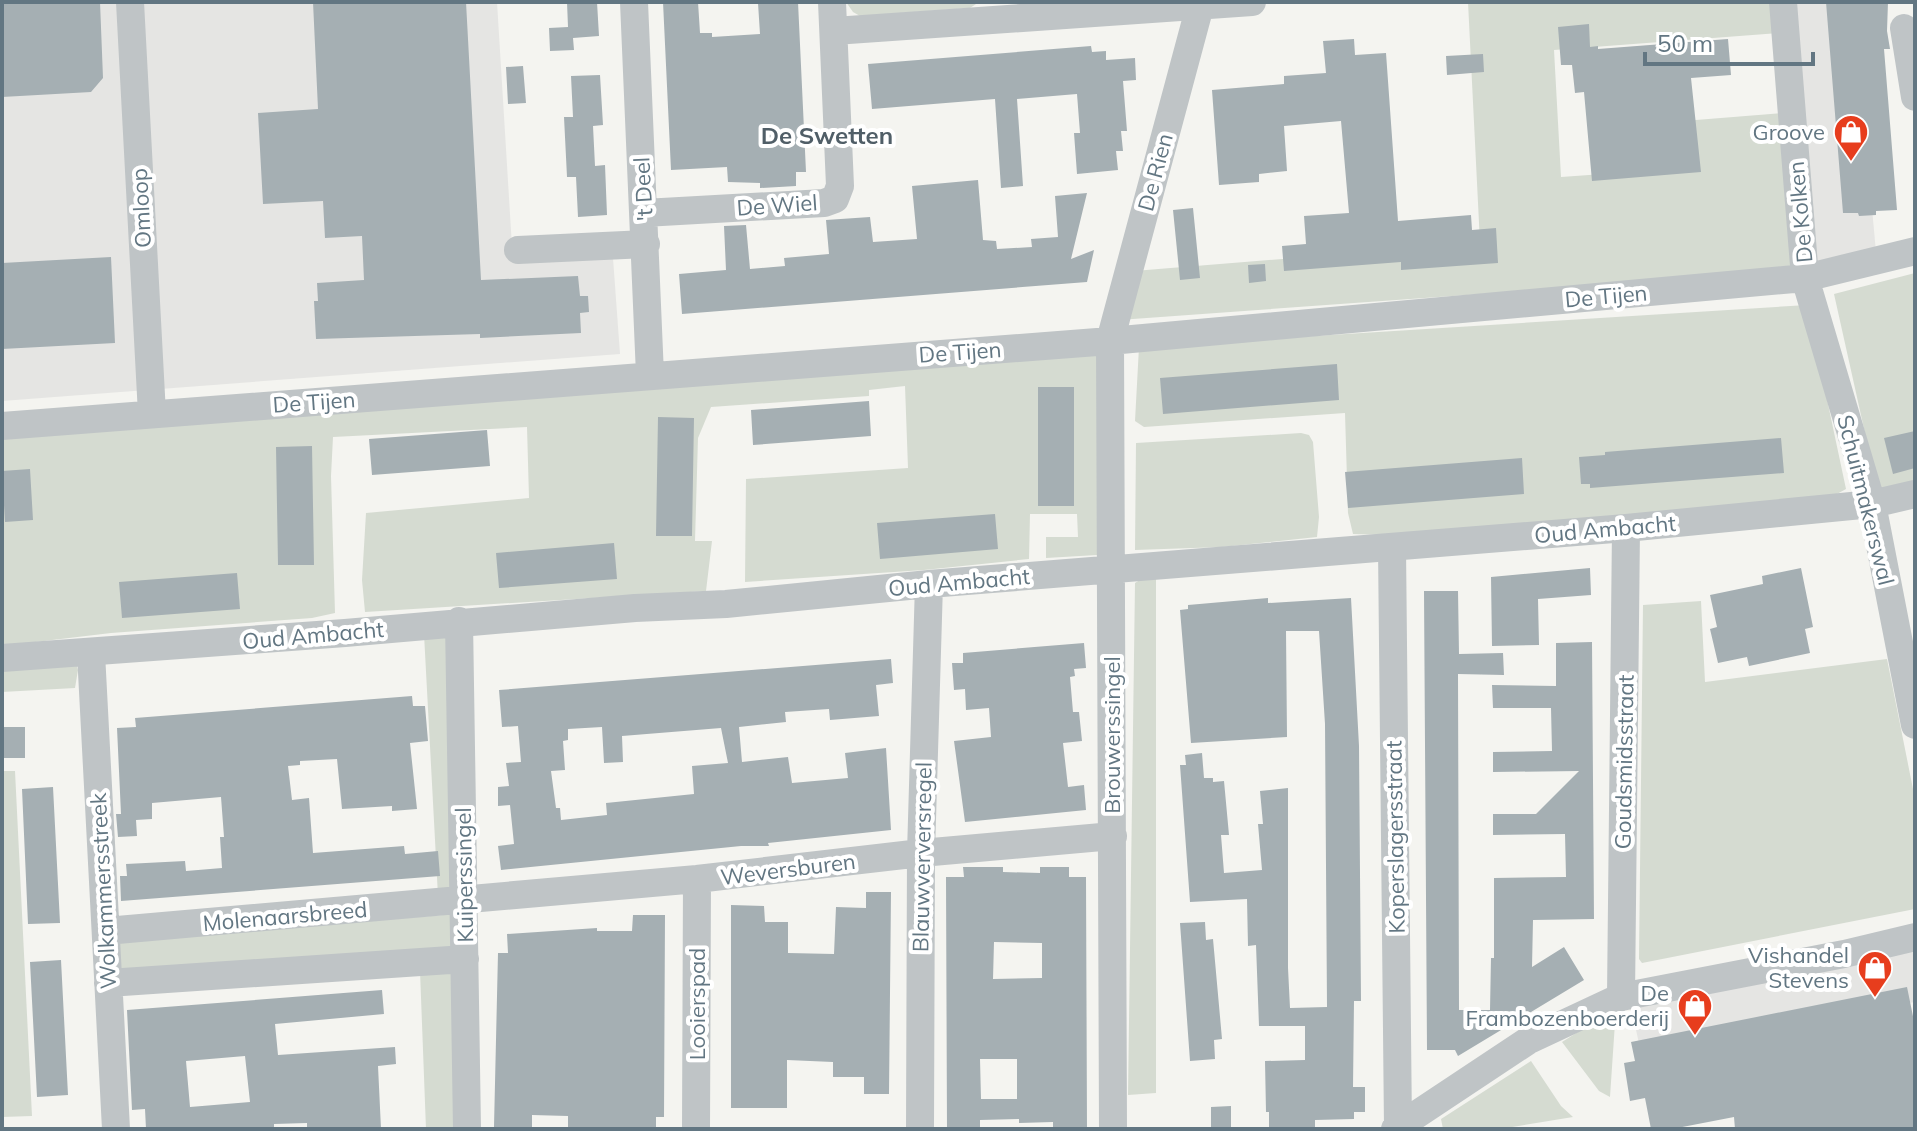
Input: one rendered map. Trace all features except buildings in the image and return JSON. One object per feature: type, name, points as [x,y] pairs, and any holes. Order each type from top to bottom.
[{"type":"street","name":"Omloop","points":[[130,2],[152,414]]},
{"type":"street","name":"'t Deel","points":[[634,2],[650,375]]},
{"type":"street","name":"De Wiel","points":[[644,213],[824,203],[835,199],[840,186],[832,2]]},
{"type":"street","points":[[834,31],[990,12],[1252,2]]},
{"type":"street","name":"De Kolken","points":[[1783,2],[1805,278]]},
{"type":"street","name":"De Rien","points":[[1110,341],[1201,3]]},
{"type":"street","points":[[1904,28],[1915,97]]},
{"type":"street","points":[[518,250],[646,244]]},
{"type":"street","name":"De Tijen","points":[[2,426],[1110,341],[1805,278],[1915,251]]},
{"type":"street","name":"Schuitmakerswal","points":[[1805,278],[1872,504],[1915,725]]},
{"type":"street","name":"Brouwerssingel","points":[[1110,341],[1113,1129]]},
{"type":"street","name":"Oud Ambacht","points":[[2,658],[345,633],[459,621],[726,604],[929,584],[1626,528],[1872,504],[1915,494]]},
{"type":"street","name":"Goudsmidsstraat","points":[[1621,997],[1626,528]]},
{"type":"street","name":"Koperslagersstraat","points":[[1392,547],[1396,1128]]},
{"type":"street","name":"Blauwverversregel","points":[[920,1129],[921,853],[929,584]]},
{"type":"street","name":"Kuiperssingel","points":[[459,621],[467,1129]]},
{"type":"street","name":"Wolkammersstreek","points":[[91,653],[116,1129]]},
{"type":"street","name":"Weversburen","points":[[464,900],[1113,836]]},
{"type":"street","name":"Looierspad","points":[[696,1129],[697,879]]},
{"type":"street","name":"Molenaarsbreed","points":[[106,931],[464,900]]},
{"type":"street","points":[[1396,1128],[1529,1040],[1621,997],[1844,954],[1915,937]]},
{"type":"street","points":[[108,983],[465,959]]},
{"type":"shaded area","points":[[2,2],[497,2],[513,263],[613,258],[620,354],[2,401]]},
{"type":"shaded area","points":[[846,2],[979,2],[970,8],[860,16]]},
{"type":"shaded area","points":[[1468,2],[1777,2],[1779,33],[1554,50],[1561,177],[1673,169],[1671,122],[1783,113],[1799,271],[1119,320],[1134,271],[1480,243]]},
{"type":"shaded area","points":[[1792,2],[1853,2],[1876,252],[1814,265]]},
{"type":"shaded area","points":[[1915,273],[1915,489],[1879,496],[1834,294]]},
{"type":"shaded area","points":[[1807,305],[1846,489],[1837,494],[1787,504],[1387,535],[1353,534],[1348,513],[1345,413],[1144,427],[1135,421],[1139,347]]},
{"type":"shaded area","points":[[1098,350],[1102,361],[1097,555],[1046,558],[1046,537],[1078,537],[1077,514],[1030,514],[1029,559],[924,570],[745,582],[746,479],[908,468],[905,386],[869,390],[869,396],[711,407],[698,438],[695,541],[712,541],[706,591],[365,612],[362,580],[366,513],[529,498],[527,427],[333,437],[331,476],[335,613],[312,618],[111,633],[2,646],[2,434]]},
{"type":"shaded area","points":[[1309,435],[1313,442],[1319,517],[1317,537],[1222,547],[1135,550],[1136,443]]},
{"type":"shaded area","points":[[1146,576],[1156,576],[1156,1093],[1128,1095],[1135,583]]},
{"type":"shaded area","points":[[1701,601],[1705,682],[1887,659],[1915,799],[1915,909],[1642,963],[1639,959],[1643,605]]},
{"type":"shaded area","points":[[465,631],[474,896],[438,896],[424,634]]},
{"type":"shaded area","points":[[76,663],[75,688],[2,692],[2,668]]},
{"type":"shaded area","points":[[2,771],[15,771],[32,1116],[2,1117]]},
{"type":"shaded area","points":[[457,914],[456,948],[116,974],[113,940]]},
{"type":"shaded area","points":[[1915,938],[1915,1002],[1640,1048],[1627,989]]},
{"type":"shaded area","points":[[475,969],[480,1129],[426,1129],[420,971]]},
{"type":"shaded area","points":[[1616,1008],[1610,1097],[1599,1091],[1562,1042]]},
{"type":"shaded area","points":[[1531,1061],[1561,1106],[1573,1117],[1500,1129],[1443,1129],[1441,1119]]},
{"type":"place","name":"Groove","points":[[1851,163]]},
{"type":"place","name":"Vishandel Stevens","points":[[1875,999]]},
{"type":"place","name":"De Frambozenboerderij","points":[[1695,1037]]},
{"type":"district","name":"De Swetten","points":[[827,136]]}]
